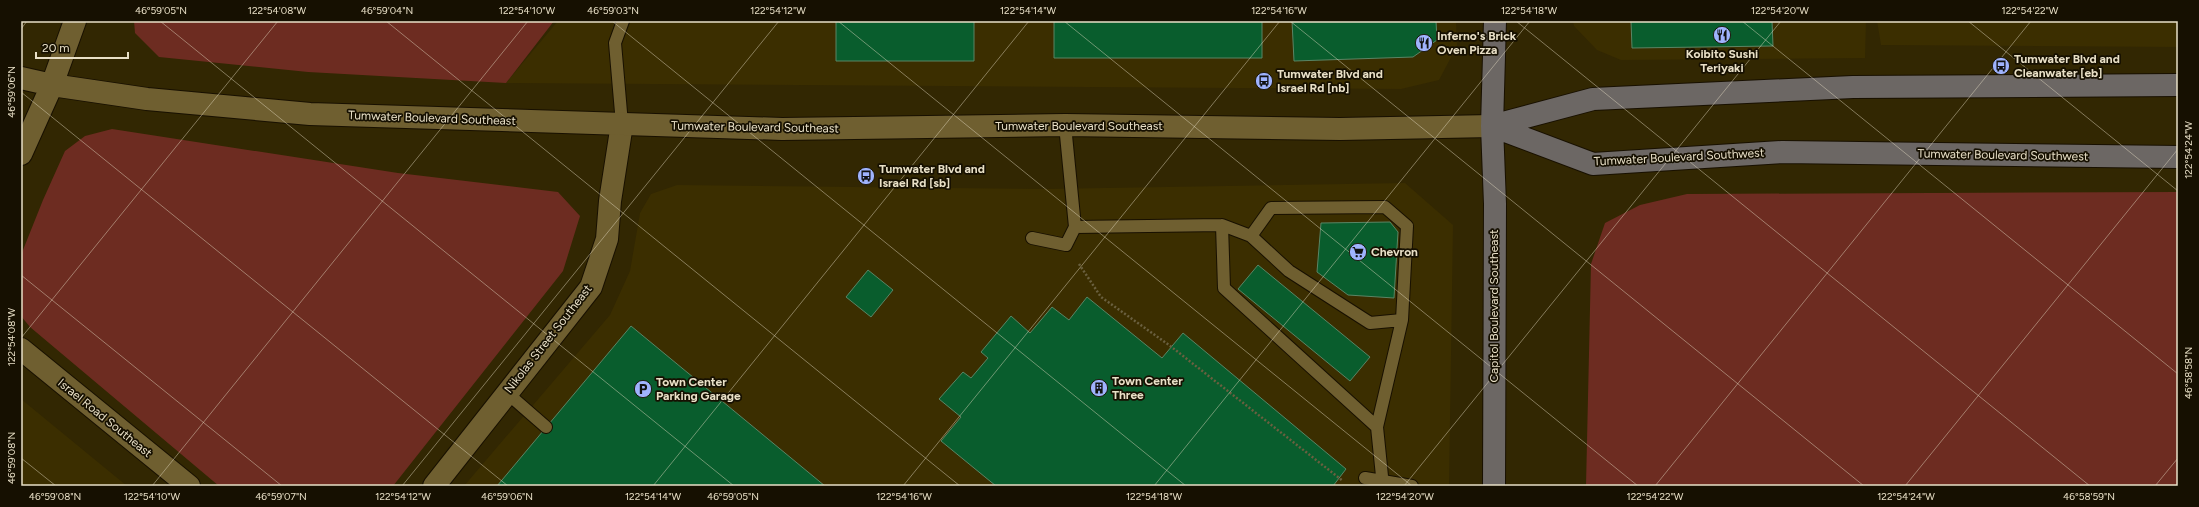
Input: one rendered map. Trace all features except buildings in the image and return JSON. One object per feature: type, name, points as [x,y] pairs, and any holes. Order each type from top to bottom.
[{"type":"main road","name":"Capitol Boulevard Southeast","points":[[1494,486],[1494,204],[1492,126],[1495,21]]},
{"type":"main road","points":[[1492,126],[1593,99],[1854,87],[2178,85]]},
{"type":"main road","name":"Tumwater Boulevard Southwest","points":[[1492,126],[1593,164],[1782,152],[2178,157]]},
{"type":"street","points":[[21,154],[52,85],[75,21]]},
{"type":"street","name":"Tumwater Boulevard Southeast","points":[[21,78],[52,85],[147,99],[310,114],[782,129],[1065,125],[1340,129],[1492,126]]},
{"type":"street","name":"Nikolas Street Southeast","points":[[434,486],[590,287],[607,239],[610,201],[622,124]]},
{"type":"street","name":"Israel Road Southeast","points":[[21,349],[189,486]]},
{"type":"lane","points":[[622,124],[615,43],[623,21]]},
{"type":"lane","points":[[1032,238],[1066,245],[1075,228],[1065,125]]},
{"type":"lane","points":[[1250,236],[1271,208],[1385,207],[1407,226],[1402,320],[1377,427],[1383,484]]},
{"type":"lane","points":[[1075,228],[1222,226],[1250,236],[1289,271],[1370,323],[1402,320]]},
{"type":"lane","points":[[1222,226],[1224,288],[1377,427]]},
{"type":"lane","points":[[506,393],[546,427]]},
{"type":"lane","points":[[1365,478],[1383,484],[1412,486]]},
{"type":"path","points":[[1066,245],[1101,298],[1169,345],[1349,486]]},
{"type":"shaded area","points":[[134,21],[554,21],[506,83],[308,72],[159,57],[135,33]]},
{"type":"shaded area","points":[[558,21],[1456,21],[1457,46],[1439,80],[1401,89],[506,83]]},
{"type":"shaded area","points":[[1573,21],[1866,21],[1865,58],[1621,60],[1597,50],[1574,26]]},
{"type":"shaded area","points":[[1877,21],[2178,21],[2178,47],[1881,45]]},
{"type":"shaded area","points":[[112,129],[398,173],[558,192],[580,216],[563,271],[393,486],[219,486],[30,327],[21,316],[21,255],[65,151],[85,136]]},
{"type":"shaded area","points":[[1405,183],[1453,225],[1449,486],[464,486],[610,315],[630,271],[640,213],[651,194],[677,185],[1045,189]]},
{"type":"shaded area","points":[[2178,192],[2178,486],[1586,486],[1591,264],[1605,223],[1640,205],[1687,194]]},
{"type":"shaded area","points":[[21,399],[127,486],[21,486]]},
{"type":"place","name":"Koibito Sushi Teriyaki","points":[[1722,35]]},
{"type":"place","name":"Inferno's Brick Oven Pizza","points":[[1424,43]]},
{"type":"place","name":"Tumwater Blvd and Cleanwater [eb]","points":[[2001,66]]},
{"type":"place","name":"Tumwater Blvd and Israel Rd [nb]","points":[[1264,81]]},
{"type":"place","name":"Tumwater Blvd and Israel Rd [sb]","points":[[866,176]]},
{"type":"place","name":"Chevron","points":[[1358,252]]},
{"type":"place","name":"Town Center Three","points":[[1099,388]]},
{"type":"place","name":"Town Center Parking Garage","points":[[643,389]]}]
